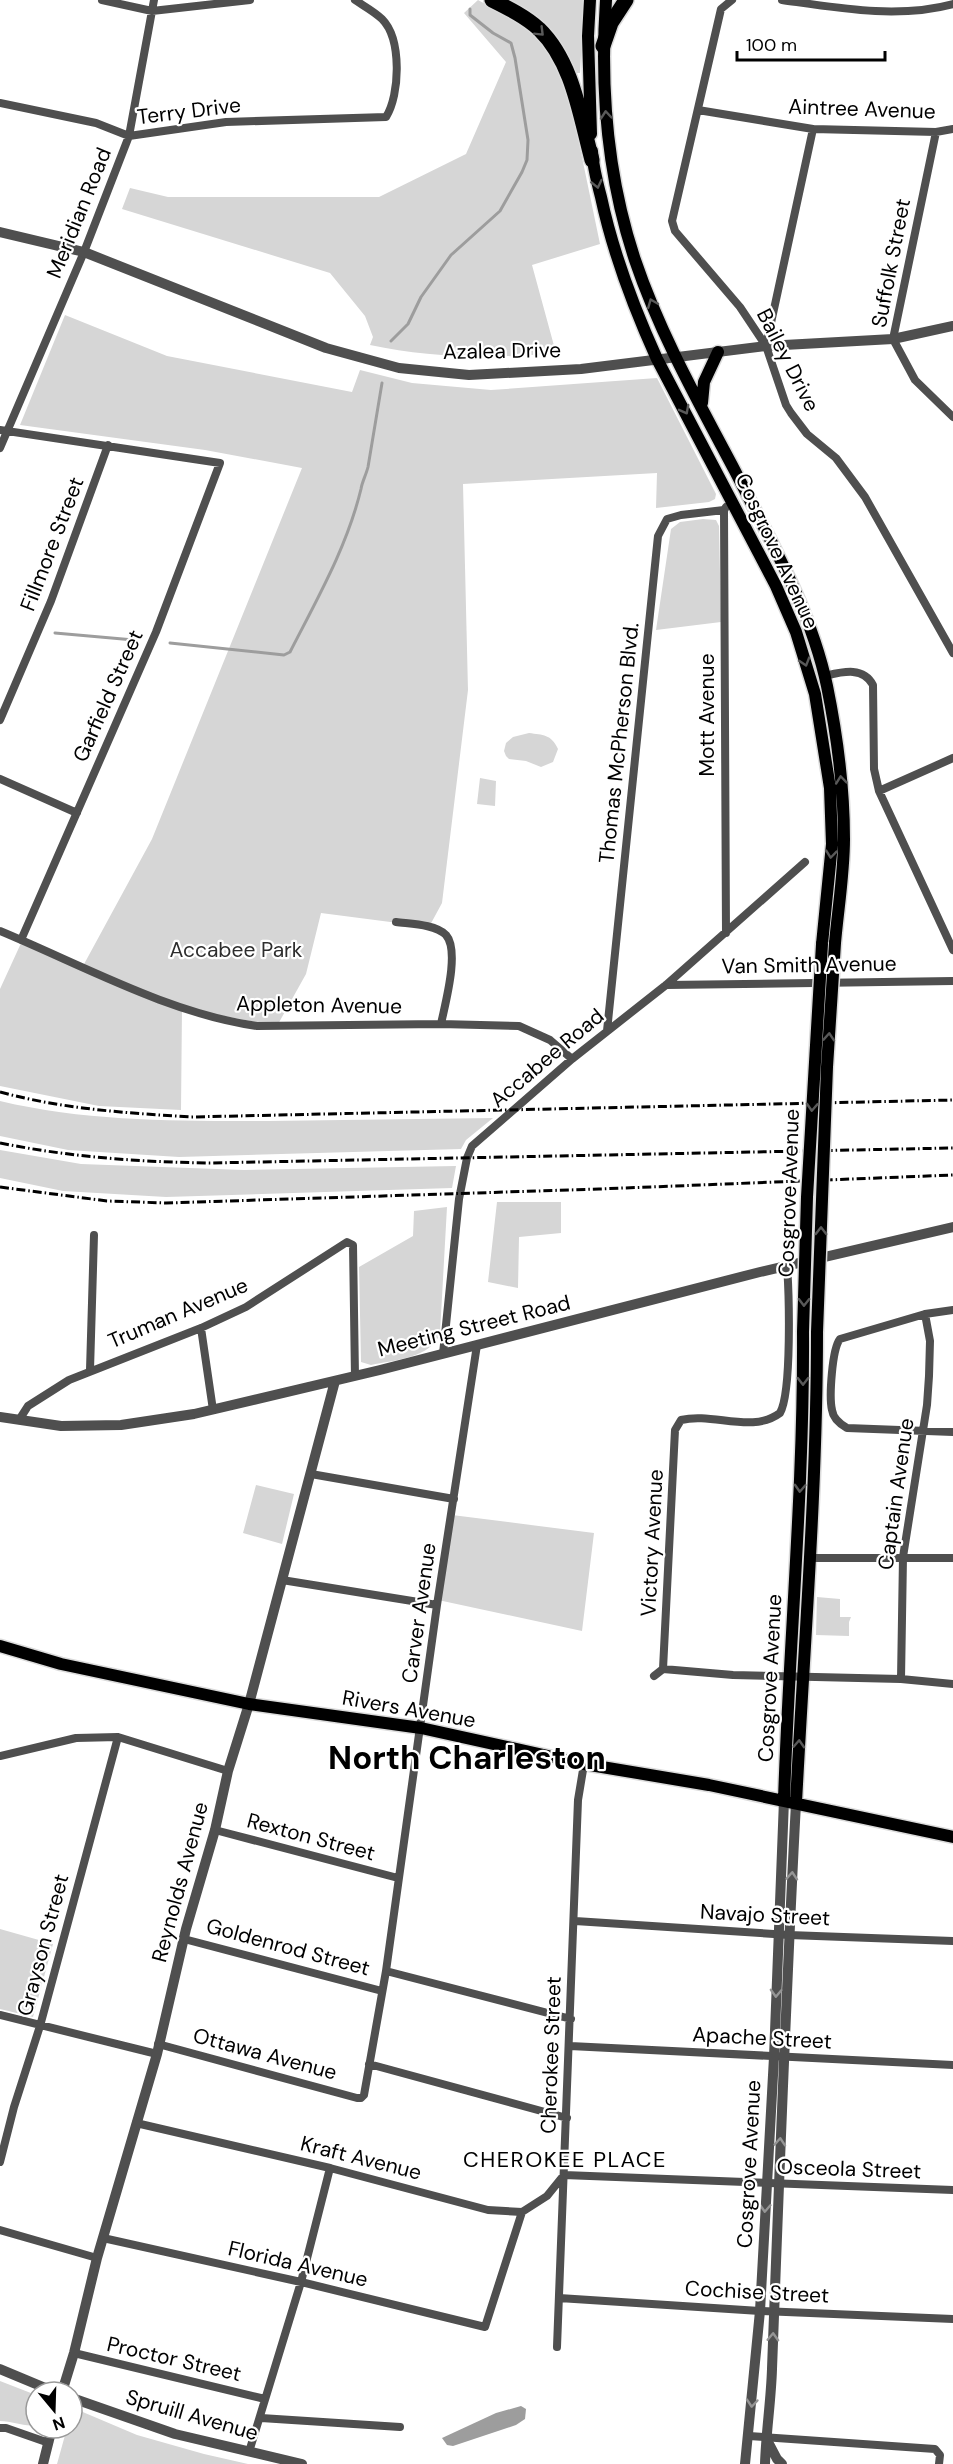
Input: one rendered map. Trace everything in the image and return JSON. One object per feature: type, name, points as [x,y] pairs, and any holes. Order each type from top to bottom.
[{"type":"highway","points":[[492,0],[515,12],[539,29],[558,53],[571,83],[592,160]]},
{"type":"highway","points":[[603,46],[611,22],[626,0]]},
{"type":"main road","name":"Cosgrove Avenue","points":[[590,0],[588,94],[592,160],[618,266],[657,359],[777,586],[796,632],[815,694],[830,789],[832,844],[822,944],[807,1197],[803,1332],[804,1429],[788,1677],[784,1800]]},
{"type":"main road","name":"Cosgrove Avenue","points":[[606,0],[603,46],[604,96],[610,160],[635,260],[676,357],[786,571],[806,620],[824,676],[841,782],[844,841],[826,1067],[812,1558],[796,1803]]},
{"type":"main road","points":[[702,407],[704,382],[718,352]]},
{"type":"main road","name":"Rivers Avenue","points":[[0,1646],[61,1664],[249,1704],[421,1728],[584,1764],[784,1800],[953,1837]]},
{"type":"street","points":[[102,0],[152,12],[250,0]]},
{"type":"street","name":"Meridian Road","points":[[0,448],[4,431],[84,252],[129,136],[154,0]]},
{"type":"street","name":"Terry Drive","points":[[0,103],[96,123],[129,136],[226,122],[386,117],[393,106],[396,73],[395,39],[383,20],[355,0]]},
{"type":"street","name":"Bailey Drive","points":[[732,0],[721,9],[672,221],[675,231],[740,307],[766,346],[786,405],[807,434],[836,458],[865,497],[953,653]]},
{"type":"street","points":[[782,0],[845,9],[927,11],[953,4]]},
{"type":"street","name":"Aintree Avenue","points":[[698,110],[813,129],[936,132],[953,129]]},
{"type":"street","points":[[766,346],[813,129]]},
{"type":"street","name":"Suffolk Street","points":[[936,132],[893,339],[915,380],[953,417]]},
{"type":"street","name":"Azalea Drive","points":[[0,232],[84,252],[326,348],[399,368],[469,375],[581,369],[766,346],[893,339],[953,326]]},
{"type":"street","points":[[4,431],[108,445]]},
{"type":"street","name":"Garfield Street","points":[[21,940],[156,632],[220,463],[108,445]]},
{"type":"street","name":"Fillmore Street","points":[[0,720],[51,601],[108,445]]},
{"type":"street","points":[[724,510],[732,499]]},
{"type":"street","name":"Mott Avenue","points":[[724,510],[726,933]]},
{"type":"street","name":"Thomas McPherson Blvd.","points":[[607,1031],[658,536],[668,519],[681,514],[724,510]]},
{"type":"street","points":[[824,676],[843,672],[861,672],[870,679],[873,685],[874,769],[879,791],[953,950]]},
{"type":"street","points":[[879,791],[953,758]]},
{"type":"street","points":[[0,779],[77,813]]},
{"type":"street","name":"Accabee Road","points":[[443,1354],[459,1199],[467,1158],[472,1146],[572,1059],[666,985],[805,862]]},
{"type":"street","points":[[396,922],[429,927],[446,935],[453,955],[441,1023]]},
{"type":"street","name":"Appleton Avenue","points":[[0,931],[187,1010],[232,1022],[257,1026],[441,1023],[519,1026],[550,1040],[572,1059]]},
{"type":"street","name":"Van Smith Avenue","points":[[666,985],[953,981]]},
{"type":"street","name":"Meeting Street Road","points":[[0,1417],[61,1426],[121,1425],[213,1410],[443,1354],[788,1265],[953,1227]]},
{"type":"street","points":[[90,1370],[93,1235]]},
{"type":"street","name":"Truman Avenue","points":[[19,1420],[28,1406],[41,1396],[90,1370],[201,1328],[246,1307],[347,1242],[353,1245],[355,1376]]},
{"type":"street","name":"Victory Avenue","points":[[663,1669],[675,1430],[681,1420],[694,1417],[764,1423],[780,1413],[785,1399],[788,1265]]},
{"type":"street","points":[[953,1310],[925,1314],[842,1338],[835,1347],[831,1402],[832,1412],[841,1425],[847,1428],[953,1432]]},
{"type":"street","name":"Captain Avenue","points":[[901,1679],[903,1557],[929,1376],[930,1341],[925,1314]]},
{"type":"street","points":[[201,1328],[213,1410]]},
{"type":"street","name":"Carver Avenue","points":[[361,2098],[364,2095],[386,1971],[437,1605],[477,1345]]},
{"type":"street","name":"Reynolds Avenue","points":[[66,2380],[97,2258],[158,2049],[228,1771],[249,1704],[335,1381]]},
{"type":"street","points":[[311,1474],[454,1499]]},
{"type":"street","points":[[812,1558],[953,1558]]},
{"type":"street","points":[[282,1580],[437,1605]]},
{"type":"street","points":[[654,1676],[663,1669],[803,1678],[901,1679],[953,1684]]},
{"type":"street","points":[[0,1756],[76,1738],[118,1737],[228,1771]]},
{"type":"street","name":"Grayson Street","points":[[0,2162],[14,2107],[40,2025],[118,1737]]},
{"type":"street","name":"Cherokee Street","points":[[557,2347],[579,1794],[584,1764]]},
{"type":"street","name":"Cosgrove Avenue","points":[[745,2464],[772,2184],[780,2058],[784,1800]]},
{"type":"street","name":"Cosgrove Avenue","points":[[783,1934],[796,1803]]},
{"type":"street","name":"Rexton Street","points":[[215,1830],[398,1878]]},
{"type":"street","name":"Navajo Street","points":[[575,1921],[783,1934],[953,1941]]},
{"type":"street","name":"Goldenrod Street","points":[[184,1939],[382,1991]]},
{"type":"street","name":"Goldenrod Street","points":[[386,1971],[571,2019]]},
{"type":"street","name":"Ottawa Avenue","points":[[0,2015],[158,2049],[361,2098]]},
{"type":"street","name":"Apache Street","points":[[570,2046],[953,2065]]},
{"type":"street","name":"Ottawa Avenue","points":[[369,2064],[567,2118]]},
{"type":"street","name":"Kraft Avenue","points":[[136,2123],[330,2168],[488,2210],[522,2212]]},
{"type":"street","points":[[249,2452],[301,2282],[330,2168]]},
{"type":"street","points":[[522,2212],[547,2196],[564,2175]]},
{"type":"street","name":"Osceola Street","points":[[564,2175],[953,2190]]},
{"type":"street","name":"Cosgrove Avenue","points":[[765,2464],[772,2378],[774,2311],[772,2184]]},
{"type":"street","name":"Florida Avenue","points":[[103,2238],[301,2282],[485,2327],[522,2212]]},
{"type":"street","points":[[0,2230],[97,2258]]},
{"type":"street","name":"Cochise Street","points":[[559,2298],[760,2311],[953,2319]]},
{"type":"street","name":"Proctor Street","points":[[74,2353],[265,2399]]},
{"type":"street","points":[[0,2369],[26,2380]]},
{"type":"street","name":"Spruill Avenue","points":[[84,2402],[175,2434],[302,2464]]},
{"type":"street","points":[[261,2418],[400,2427]]},
{"type":"street","points":[[0,2428],[49,2443]]},
{"type":"street","points":[[749,2436],[935,2449],[940,2455],[939,2464]]},
{"type":"street","points":[[766,2437],[782,2464]]},
{"type":"street","points":[[43,2464],[50,2440]]},
{"type":"green space","points":[[478,0],[527,27],[548,47],[567,85],[600,244],[532,265],[556,353],[462,356],[416,353],[370,345],[373,337],[365,316],[330,273],[122,209],[130,188],[168,197],[379,197],[466,154],[506,62],[464,13]]},
{"type":"green space","points":[[506,0],[584,0],[580,73],[575,73],[556,38],[540,21]]},
{"type":"green space","name":"Accabee Park","points":[[65,315],[167,356],[352,392],[360,370],[412,383],[491,390],[657,378],[716,494],[715,499],[709,502],[656,508],[657,473],[463,484],[468,690],[442,903],[429,927],[321,913],[306,974],[277,1026],[182,1008],[181,1110],[99,1106],[0,1086],[0,989],[22,941],[83,966],[152,839],[302,468],[205,450],[20,425]]},
{"type":"green space","points":[[716,520],[719,526],[721,622],[656,630],[671,529],[680,522]]},
{"type":"green space","points":[[529,733],[546,736],[552,740],[558,749],[553,762],[541,767],[526,761],[509,759],[506,756],[504,751],[506,743],[513,737]]},
{"type":"green space","points":[[480,778],[496,781],[495,806],[477,804]]},
{"type":"green space","points":[[0,1101],[66,1113],[134,1119],[269,1121],[493,1118],[466,1140],[461,1149],[179,1157],[68,1150],[0,1136]]},
{"type":"green space","points":[[0,1150],[81,1164],[244,1170],[456,1166],[452,1188],[166,1197],[63,1191],[0,1178]]},
{"type":"green space","points":[[497,1202],[561,1202],[561,1233],[519,1237],[518,1288],[488,1282]]},
{"type":"green space","points":[[447,1207],[440,1333],[436,1341],[421,1353],[401,1359],[371,1365],[361,1362],[359,1267],[413,1236],[414,1211]]},
{"type":"green space","points":[[256,1485],[294,1494],[282,1544],[243,1533]]},
{"type":"green space","points":[[452,1515],[594,1533],[582,1631],[438,1600]]},
{"type":"green space","points":[[817,1597],[840,1599],[840,1617],[851,1617],[849,1636],[816,1635]]},
{"type":"green space","points":[[0,1929],[53,1944],[33,2017],[0,2009]]},
{"type":"green space","points":[[0,2381],[24,2390],[24,2424],[0,2421]]},
{"type":"green space","points":[[84,2413],[137,2435],[248,2464],[57,2464],[64,2440],[84,2440]]},
{"type":"shaded area","points":[[521,2406],[526,2409],[525,2419],[516,2425],[453,2446],[447,2445],[442,2438],[496,2413]]},
{"type":"waterway","points":[[391,341],[408,324],[421,297],[451,255],[500,211],[527,160],[528,140],[511,43],[493,33],[470,15],[470,9]]},
{"type":"waterway","points":[[170,643],[284,655],[290,652],[348,531],[368,467],[382,383]]},
{"type":"waterway","points":[[55,633],[134,640]]},
{"type":"railway","points":[[0,1092],[47,1103],[119,1112],[191,1117],[953,1100]]},
{"type":"railway","points":[[0,1143],[105,1158],[210,1163],[953,1148]]},
{"type":"railway","points":[[0,1187],[107,1201],[166,1203],[953,1175]]},
{"type":"district","name":"North Charleston","points":[[467,1757]]},
{"type":"district","name":"CHEROKEE PLACE","points":[[565,2159]]}]
